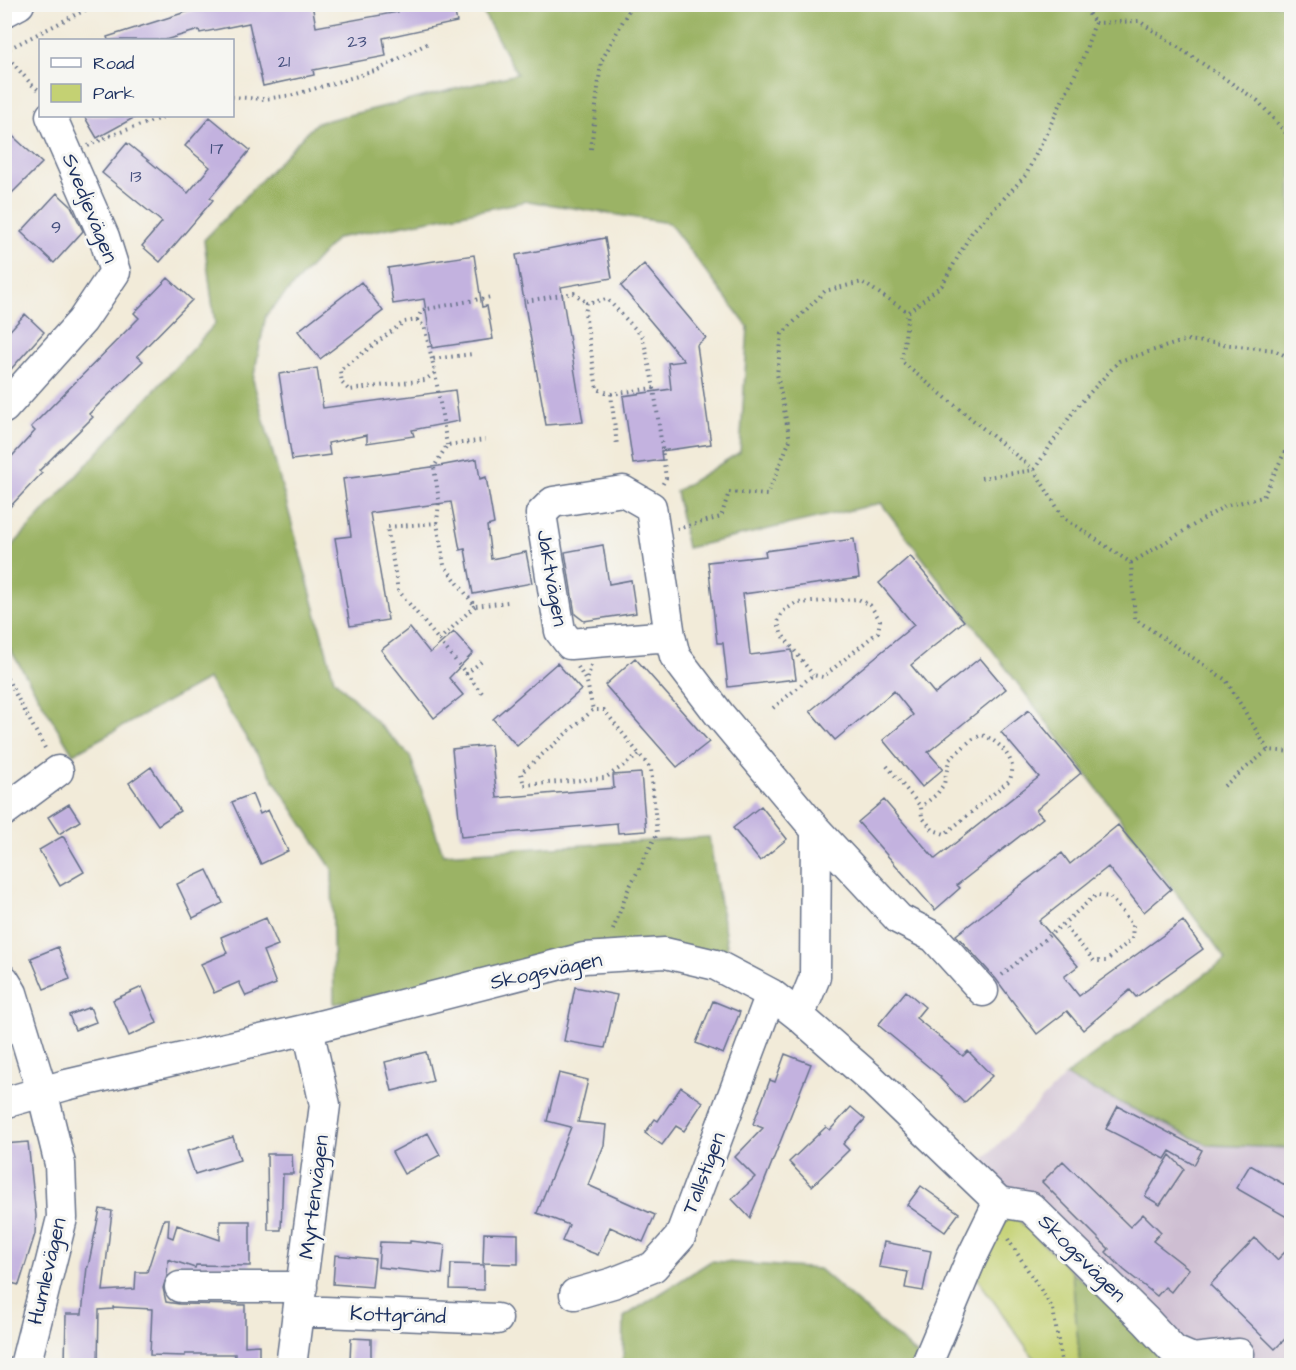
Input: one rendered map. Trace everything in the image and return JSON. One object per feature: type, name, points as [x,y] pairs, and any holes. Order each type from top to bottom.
[{"type":"street","points":[[4,12],[19,4]]},
{"type":"street","name":"Svedjevägen","points":[[4,408],[81,321],[115,272],[104,237],[51,117]]},
{"type":"street","name":"Jaktvägen","points":[[653,521],[623,491],[553,502],[541,513],[560,631],[570,645],[670,636]]},
{"type":"street","points":[[653,521],[675,656],[719,714],[816,830],[899,919],[934,937],[983,991]]},
{"type":"street","points":[[4,812],[58,771]]},
{"type":"street","points":[[799,1016],[814,977],[816,830]]},
{"type":"street","name":"Skogsvägen","points":[[4,1103],[42,1091],[308,1029],[584,958],[665,953],[716,965],[771,994],[870,1078],[996,1208],[1030,1207],[1174,1351],[1193,1359],[1239,1354]]},
{"type":"street","name":"Humlevägen","points":[[4,980],[12,993],[42,1091],[60,1164],[62,1218],[19,1352]]},
{"type":"street","name":"Tallstigen","points":[[575,1294],[613,1283],[653,1267],[680,1237],[771,994]]},
{"type":"street","name":"Myrtenvägen","points":[[291,1365],[325,1105],[308,1029]]},
{"type":"street","points":[[926,1365],[971,1259],[996,1208]]},
{"type":"street","name":"Kottgränd","points":[[180,1287],[497,1319]]},
{"type":"path","points":[[39,90],[30,84],[4,52],[97,4]]},
{"type":"path","points":[[591,149],[602,62],[632,4]]},
{"type":"path","points":[[1082,4],[1095,23]]},
{"type":"path","points":[[1095,23],[1139,21],[1258,101],[1292,140]]},
{"type":"path","points":[[1095,23],[1082,60],[1026,175],[972,232],[942,285],[908,312],[902,362],[1034,470],[1063,517],[1131,563]]},
{"type":"path","points":[[234,98],[264,99],[293,94],[378,70],[430,42]]},
{"type":"path","points":[[69,155],[109,136],[164,117]]},
{"type":"path","points":[[526,301],[574,293],[587,303],[607,299],[643,337],[654,388],[666,478],[653,521],[722,517],[729,492],[767,495],[790,440],[777,374],[782,334],[825,291],[862,282],[908,312]]},
{"type":"path","points":[[417,320],[422,310],[491,297]]},
{"type":"path","points":[[587,303],[585,313],[597,389],[610,394],[654,388]]},
{"type":"path","points":[[435,374],[425,380],[349,390],[342,383],[340,370],[404,322],[417,320],[424,326],[435,374],[447,445],[434,466],[439,500],[437,523],[444,565],[476,606]]},
{"type":"path","points":[[981,478],[1034,470],[1075,409],[1119,361],[1187,340],[1274,350],[1292,359]]},
{"type":"path","points":[[432,359],[473,354]]},
{"type":"path","points":[[610,394],[617,446]]},
{"type":"path","points":[[1131,563],[1225,506],[1263,497],[1292,437]]},
{"type":"path","points":[[447,445],[485,440]]},
{"type":"path","points":[[437,523],[387,528],[398,590],[482,693]]},
{"type":"path","points":[[1131,563],[1135,619],[1226,680],[1268,750]]},
{"type":"path","points":[[773,708],[813,675],[823,676],[878,632],[880,620],[870,605],[858,599],[796,603],[782,612],[778,622],[781,633],[813,675]]},
{"type":"path","points":[[439,640],[476,606],[508,602]]},
{"type":"path","points":[[591,643],[592,657],[587,682],[593,710]]},
{"type":"path","points":[[466,674],[482,660]]},
{"type":"path","points":[[4,673],[58,771]]},
{"type":"path","points":[[584,958],[615,929],[628,890],[657,834],[651,769],[604,710],[593,710],[521,773],[524,785],[605,778],[639,755]]},
{"type":"path","points":[[887,766],[921,807],[921,817],[933,830],[945,834],[1010,780],[1013,767],[1007,754],[993,739],[982,735],[971,740],[950,760],[944,784],[937,794],[921,807]]},
{"type":"path","points":[[1224,786],[1268,750],[1292,752]]},
{"type":"path","points":[[983,991],[1096,895],[1110,897],[1133,925],[1132,939],[1106,961],[1094,961],[1063,924]]},
{"type":"path","points":[[996,1208],[1053,1309],[1062,1365]]},
{"type":"shaded area","points":[[1065,1076],[1208,1145],[1291,1148],[1291,1365],[1182,1365],[1072,1272],[1010,1212],[976,1167]]},
{"type":"green space","points":[[479,5],[1291,5],[1291,1148],[1208,1145],[1065,1076],[1226,959],[881,503],[687,548],[676,491],[740,452],[748,327],[669,223],[528,201],[337,238],[266,315],[253,380],[334,679],[410,756],[443,854],[709,837],[729,958],[578,951],[334,1004],[332,869],[208,679],[73,754],[5,641],[5,554],[215,324],[204,240],[316,123],[517,74]]},
{"type":"green space","points":[[1010,1212],[1072,1272],[1080,1365],[1039,1365],[974,1274]]},
{"type":"green space","points":[[711,1261],[819,1269],[922,1359],[918,1366],[623,1366],[624,1317]]},
{"type":"green space","points":[[1072,1272],[1182,1365],[1080,1365]]},
{"type":"building","points":[[224,4],[312,4],[316,27],[398,12],[396,4],[453,4],[457,22],[383,38],[386,56],[313,70],[314,75],[263,86],[249,23],[200,33],[199,30],[168,39],[108,39],[107,37],[186,12]]},
{"type":"building","points":[[85,117],[135,117],[97,138]]},
{"type":"building","points":[[210,117],[250,150],[210,198],[213,200],[160,262],[142,246],[162,222],[102,173],[127,143],[188,193],[210,167],[185,146]]},
{"type":"building","points":[[4,128],[42,163],[4,201]]},
{"type":"building","points":[[57,193],[71,206],[83,231],[54,263],[21,232]]},
{"type":"building","points":[[605,238],[612,278],[561,287],[583,422],[546,425],[516,255]]},
{"type":"building","points":[[474,255],[482,307],[487,306],[493,339],[432,348],[424,299],[393,304],[388,268]]},
{"type":"building","points":[[644,264],[706,338],[697,345],[711,444],[661,451],[662,460],[633,464],[623,396],[671,389],[668,363],[684,361],[621,286]]},
{"type":"building","points":[[168,278],[192,300],[137,356],[143,361],[89,414],[93,417],[39,471],[42,473],[4,513],[4,465],[35,431],[31,427],[139,318],[134,313]]},
{"type":"building","points":[[361,282],[383,311],[320,359],[298,331]]},
{"type":"building","points":[[25,314],[44,332],[4,377],[4,337]]},
{"type":"building","points":[[317,368],[323,408],[455,390],[459,421],[412,430],[414,436],[367,443],[367,435],[328,443],[330,455],[292,460],[279,374]]},
{"type":"building","points":[[477,459],[480,479],[486,477],[494,524],[487,526],[491,559],[526,552],[532,583],[473,594],[465,549],[460,550],[451,502],[370,513],[388,620],[350,626],[335,538],[351,536],[343,479]]},
{"type":"building","points":[[854,539],[859,578],[743,594],[750,655],[792,650],[796,679],[728,687],[723,643],[717,643],[708,562],[766,556],[765,551]]},
{"type":"building","points":[[603,545],[609,584],[631,580],[636,613],[584,621],[575,614],[565,552]]},
{"type":"building","points":[[910,556],[964,621],[911,665],[935,694],[980,658],[1006,689],[928,752],[943,769],[922,787],[883,740],[913,715],[894,691],[835,740],[810,711],[914,625],[879,583]]},
{"type":"building","points":[[410,628],[430,653],[454,632],[473,653],[449,678],[463,695],[434,718],[381,650]]},
{"type":"building","points":[[635,658],[709,742],[677,767],[605,685]]},
{"type":"building","points":[[557,663],[581,690],[517,746],[493,719]]},
{"type":"building","points":[[1029,710],[1081,773],[1036,810],[1043,818],[957,885],[960,888],[935,910],[858,822],[884,800],[935,859],[1039,777],[1001,732]]},
{"type":"building","points":[[491,745],[497,798],[614,788],[613,775],[641,773],[646,831],[618,833],[617,823],[461,837],[452,749]]},
{"type":"building","points":[[151,767],[180,811],[158,825],[129,783]]},
{"type":"building","points":[[252,794],[260,814],[268,810],[288,851],[261,864],[232,802]]},
{"type":"building","points":[[69,804],[80,821],[59,834],[48,817]]},
{"type":"building","points":[[761,806],[787,839],[760,861],[733,828]]},
{"type":"building","points":[[1118,825],[1171,889],[1144,912],[1108,867],[1039,921],[1078,966],[1064,977],[1079,996],[1183,921],[1203,949],[1136,997],[1130,990],[1083,1030],[1067,1011],[1037,1034],[996,979],[956,935],[1062,853],[1070,864]]},
{"type":"building","points":[[63,836],[84,872],[60,886],[39,850]]},
{"type":"building","points":[[207,870],[223,903],[193,918],[177,884]]},
{"type":"building","points":[[266,918],[278,945],[263,951],[276,984],[246,996],[239,982],[214,993],[201,964],[227,953],[221,937]]},
{"type":"building","points":[[58,947],[70,979],[44,989],[31,958]]},
{"type":"building","points":[[142,987],[157,1023],[129,1036],[113,1000]]},
{"type":"building","points":[[575,987],[617,995],[605,1048],[564,1041]]},
{"type":"building","points":[[906,991],[925,1007],[916,1018],[963,1056],[968,1051],[992,1076],[964,1103],[941,1077],[878,1025]]},
{"type":"building","points":[[713,1001],[740,1012],[723,1054],[696,1043]]},
{"type":"building","points":[[90,1007],[96,1022],[75,1030],[69,1015]]},
{"type":"building","points":[[426,1052],[433,1081],[392,1091],[385,1062]]},
{"type":"building","points":[[785,1054],[811,1064],[750,1218],[732,1199],[755,1177],[735,1157],[763,1128],[753,1124],[770,1080],[775,1082]]},
{"type":"building","points":[[559,1073],[588,1080],[578,1122],[606,1125],[604,1145],[588,1185],[655,1215],[643,1242],[610,1227],[598,1255],[562,1241],[569,1225],[537,1213],[571,1127],[547,1121]]},
{"type":"building","points":[[681,1087],[703,1102],[684,1131],[676,1126],[662,1145],[645,1133],[655,1119],[658,1121]]},
{"type":"building","points":[[1118,1106],[1202,1150],[1194,1165],[1170,1151],[1165,1159],[1106,1129]]},
{"type":"building","points":[[851,1107],[865,1119],[843,1144],[849,1150],[812,1186],[789,1162],[826,1127],[830,1130]]},
{"type":"building","points":[[428,1133],[440,1155],[404,1174],[392,1152]]},
{"type":"building","points":[[233,1137],[240,1160],[195,1174],[187,1151]]},
{"type":"building","points":[[28,1142],[36,1216],[35,1234],[19,1285],[4,1281],[4,1144]]},
{"type":"building","points":[[267,1154],[292,1154],[293,1174],[283,1174],[281,1230],[268,1230]]},
{"type":"building","points":[[1170,1155],[1184,1169],[1160,1205],[1145,1196]]},
{"type":"building","points":[[1063,1161],[1130,1227],[1143,1214],[1161,1232],[1153,1241],[1189,1269],[1171,1292],[1165,1287],[1157,1296],[1124,1270],[1106,1252],[1109,1249],[1042,1182]]},
{"type":"building","points":[[1250,1165],[1292,1189],[1292,1220],[1236,1188]]},
{"type":"building","points":[[921,1186],[959,1213],[945,1232],[907,1205]]},
{"type":"building","points":[[100,1209],[112,1211],[103,1291],[135,1289],[136,1272],[147,1272],[164,1219],[169,1219],[168,1236],[173,1238],[177,1225],[220,1240],[220,1221],[250,1221],[250,1266],[196,1265],[195,1268],[168,1259],[167,1276],[163,1288],[166,1302],[245,1305],[245,1346],[259,1345],[259,1365],[235,1365],[235,1354],[150,1355],[152,1309],[113,1307],[113,1309],[99,1310],[98,1364],[65,1364],[66,1314],[82,1314],[87,1267]]},
{"type":"building","points":[[484,1233],[518,1234],[518,1264],[483,1263]]},
{"type":"building","points":[[1255,1238],[1277,1260],[1292,1245],[1292,1332],[1275,1349],[1210,1285]]},
{"type":"building","points":[[410,1241],[445,1245],[442,1274],[378,1267],[380,1242],[410,1243]]},
{"type":"building","points":[[884,1242],[931,1251],[923,1291],[905,1288],[908,1272],[879,1267]]},
{"type":"building","points":[[335,1255],[375,1259],[372,1287],[333,1284]]},
{"type":"building","points":[[451,1264],[484,1265],[484,1290],[450,1289]]},
{"type":"building","points":[[351,1338],[371,1339],[371,1361],[350,1361]]}]
